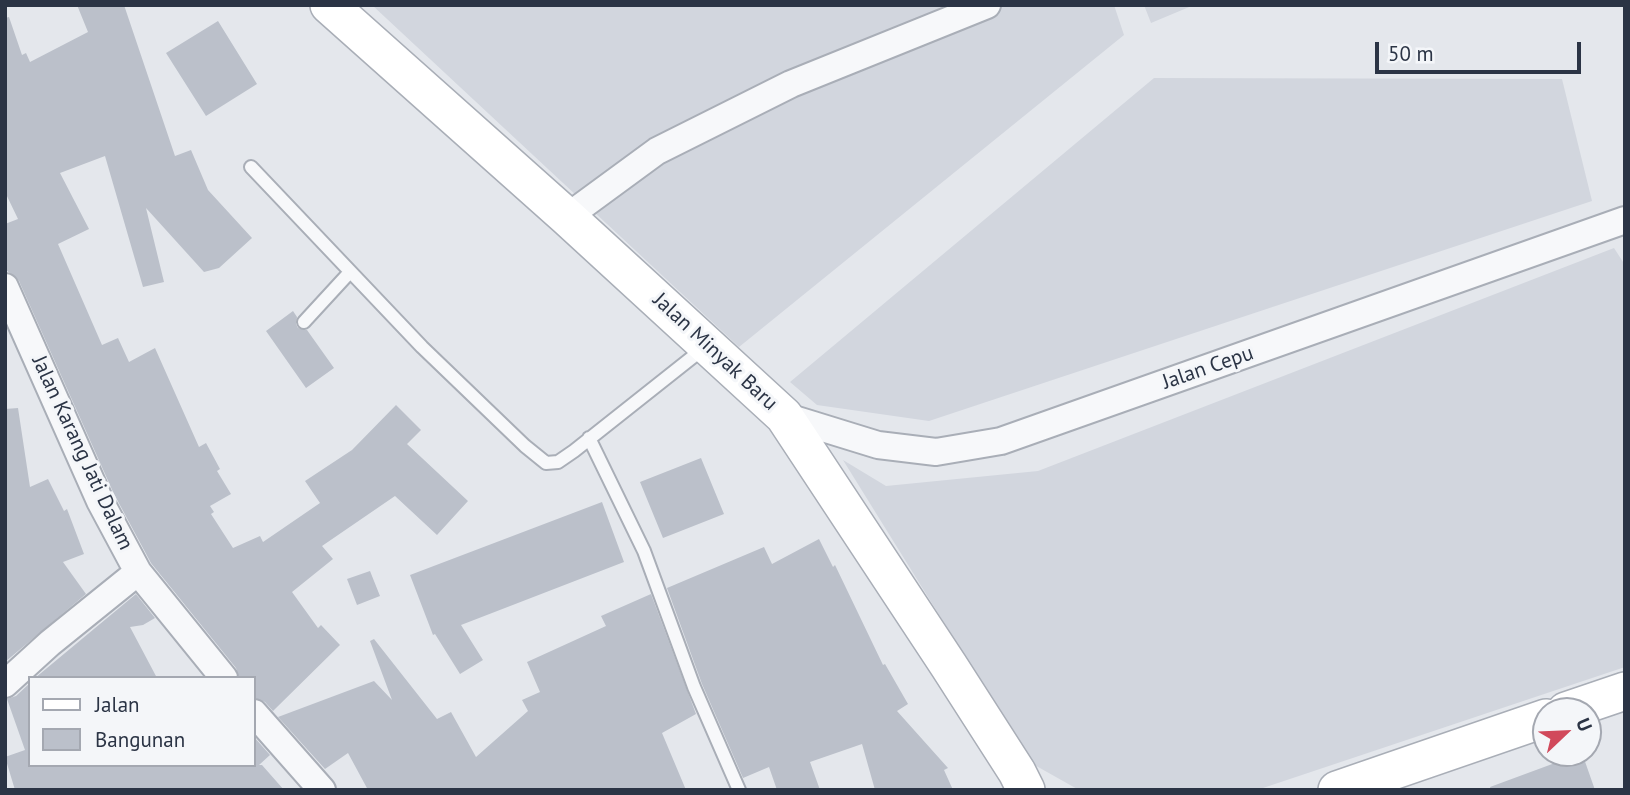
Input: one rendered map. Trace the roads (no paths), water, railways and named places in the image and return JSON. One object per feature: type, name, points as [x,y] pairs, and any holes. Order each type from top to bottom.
[{"type":"main road","name":"Jalan Minyak Baru","points":[[329,5],[567,217],[784,416],[1028,784]]},
{"type":"main road","points":[[1602,699],[1625,691]]},
{"type":"main road","points":[[1337,790],[1532,723]]},
{"type":"street","points":[[567,217],[657,151],[791,83],[987,5]]},
{"type":"street","name":"Jalan Cepu","points":[[784,416],[878,445],[936,452],[1001,441],[1625,220]]},
{"type":"street","name":"Jalan Karang Jati Dalam","points":[[5,287],[100,501],[138,572],[222,676]]},
{"type":"street","points":[[5,684],[50,643],[138,572]]},
{"type":"street","points":[[256,715],[322,790]]},
{"type":"lane","points":[[251,167],[422,347],[546,463],[558,462],[707,345]]},
{"type":"lane","points":[[304,322],[351,272]]},
{"type":"lane","points":[[589,438],[644,551],[694,687],[739,790]]}]
